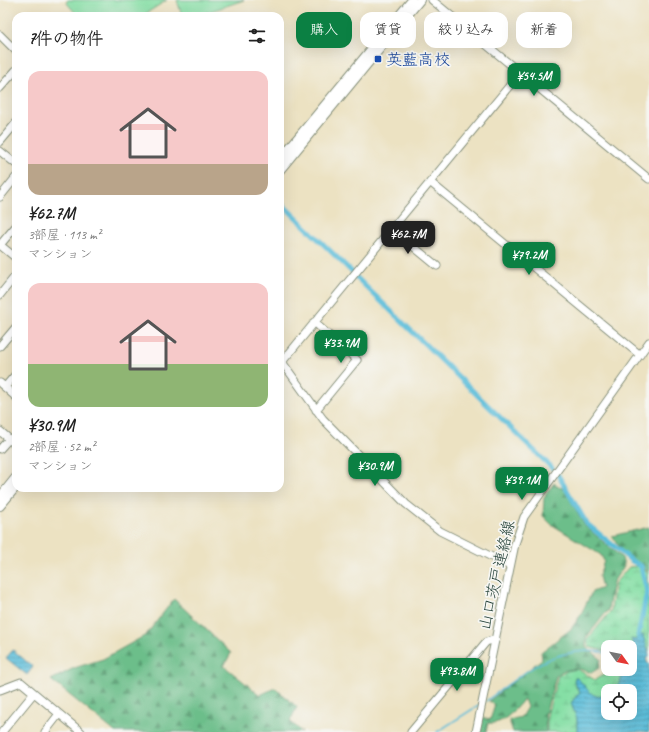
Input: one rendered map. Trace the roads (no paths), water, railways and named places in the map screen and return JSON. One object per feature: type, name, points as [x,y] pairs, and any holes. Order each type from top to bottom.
[{"type":"main road","points":[[284,154],[412,0]]},
{"type":"main road","points":[[284,165],[420,0]]},
{"type":"main road","points":[[0,497],[12,482]]},
{"type":"main road","points":[[0,506],[12,492]]},
{"type":"street","points":[[432,0],[649,179]]},
{"type":"street","points":[[1,37],[12,48]]},
{"type":"street","points":[[284,357],[392,229],[520,73]]},
{"type":"street","points":[[0,88],[12,74]]},
{"type":"street","points":[[0,142],[12,128]]},
{"type":"street","points":[[0,151],[12,161]]},
{"type":"street","points":[[0,197],[12,182]]},
{"type":"street","points":[[430,182],[640,354]]},
{"type":"street","points":[[392,229],[437,266]]},
{"type":"street","points":[[12,231],[0,245],[12,255]]},
{"type":"street","points":[[0,295],[12,280]]},
{"type":"street","points":[[314,322],[357,360],[316,410]]},
{"type":"street","points":[[1,342],[12,330]]},
{"type":"street","name":"山口茨戸連絡線","points":[[476,732],[515,544],[528,509],[649,342]]},
{"type":"street","points":[[284,364],[316,410],[349,447],[424,520],[462,544],[510,566]]},
{"type":"street","points":[[12,377],[2,385],[12,394]]},
{"type":"street","points":[[0,431],[12,442]]},
{"type":"street","points":[[0,449],[9,439]]},
{"type":"street","points":[[411,732],[486,642],[496,639]]},
{"type":"street","points":[[0,690],[21,682],[81,732]]},
{"type":"street","points":[[2,732],[34,693]]},
{"type":"street","points":[[45,732],[60,714]]},
{"type":"water","points":[[643,635],[649,654],[649,657],[646,660],[649,665],[649,732],[577,732],[577,719],[571,703],[580,692],[574,682],[575,677],[589,692],[597,696],[601,696],[601,720],[637,720],[637,684],[619,684],[622,676],[637,676],[636,640],[638,636]]},
{"type":"water","points":[[13,650],[33,667],[27,675],[6,658]]},
{"type":"waterway","points":[[284,206],[353,273]]},
{"type":"waterway","points":[[356,277],[552,468]]},
{"type":"waterway","points":[[558,475],[587,524],[632,561],[641,566],[647,592],[638,636]]},
{"type":"waterway","points":[[486,701],[521,675],[545,661],[572,652],[601,652]]},
{"type":"waterway","points":[[437,732],[479,705]]},
{"type":"place","name":"英藍高校","points":[[378,59]]}]
